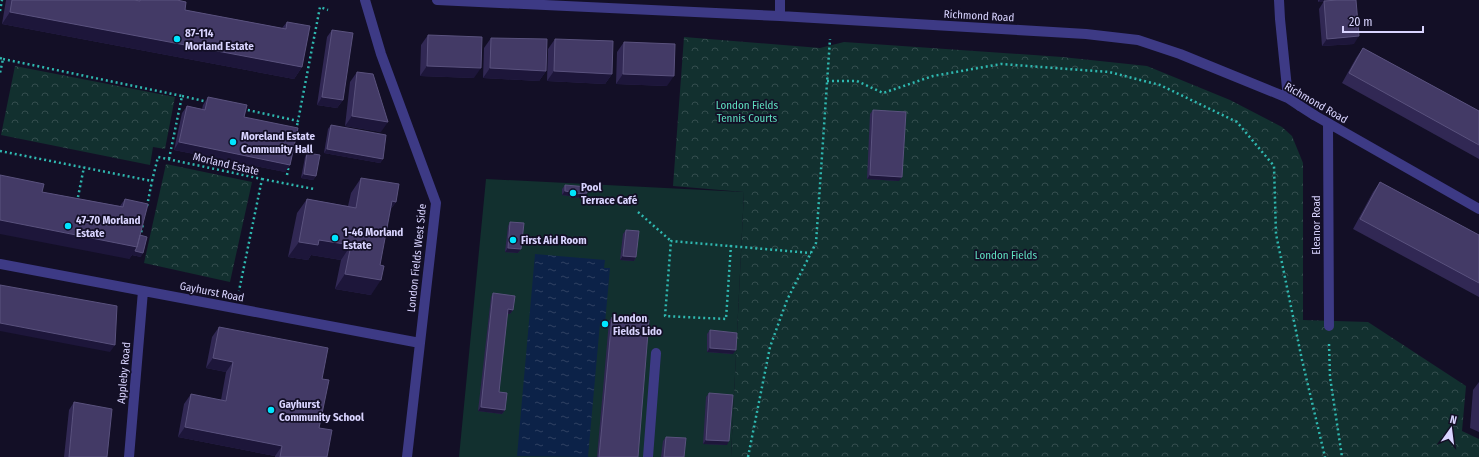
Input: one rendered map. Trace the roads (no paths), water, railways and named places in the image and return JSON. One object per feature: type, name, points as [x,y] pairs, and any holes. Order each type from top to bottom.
[{"type":"street","name":"London Fields West Side","points":[[365,0],[381,54],[436,203],[407,457]]},
{"type":"street","name":"Richmond Road","points":[[437,0],[780,16],[1086,34],[1138,40],[1180,54],[1288,98],[1328,124],[1479,210]]},
{"type":"street","points":[[780,0],[780,16]]},
{"type":"street","points":[[1279,0],[1288,98]]},
{"type":"street","name":"Eleanor Road","points":[[1328,124],[1329,326]]},
{"type":"street","name":"Gayhurst Road","points":[[0,264],[420,343]]},
{"type":"street","name":"Appleby Road","points":[[129,457],[143,291]]},
{"type":"street","points":[[648,457],[656,353]]},
{"type":"water","points":[[535,254],[605,260],[604,268],[610,268],[605,323],[600,323],[588,457],[517,456]]},
{"type":"place","name":"87-114 Morland Estate","points":[[177,39]]},
{"type":"place","name":"Moreland Estate Community Hall","points":[[233,142]]},
{"type":"place","name":"Pool Terrace Café","points":[[573,193]]},
{"type":"place","name":"47-70 Morland Estate","points":[[68,226]]},
{"type":"place","name":"1-46 Morland Estate","points":[[335,238]]},
{"type":"place","name":"First Aid Room","points":[[513,240]]},
{"type":"place","name":"London Fields Lido","points":[[605,324]]},
{"type":"place","name":"Gayhurst Community School","points":[[271,410]]},
{"type":"park label","name":"London Fields Tennis Courts","points":[[747,111]]},
{"type":"park label","name":"London Fields","points":[[1006,255]]}]
